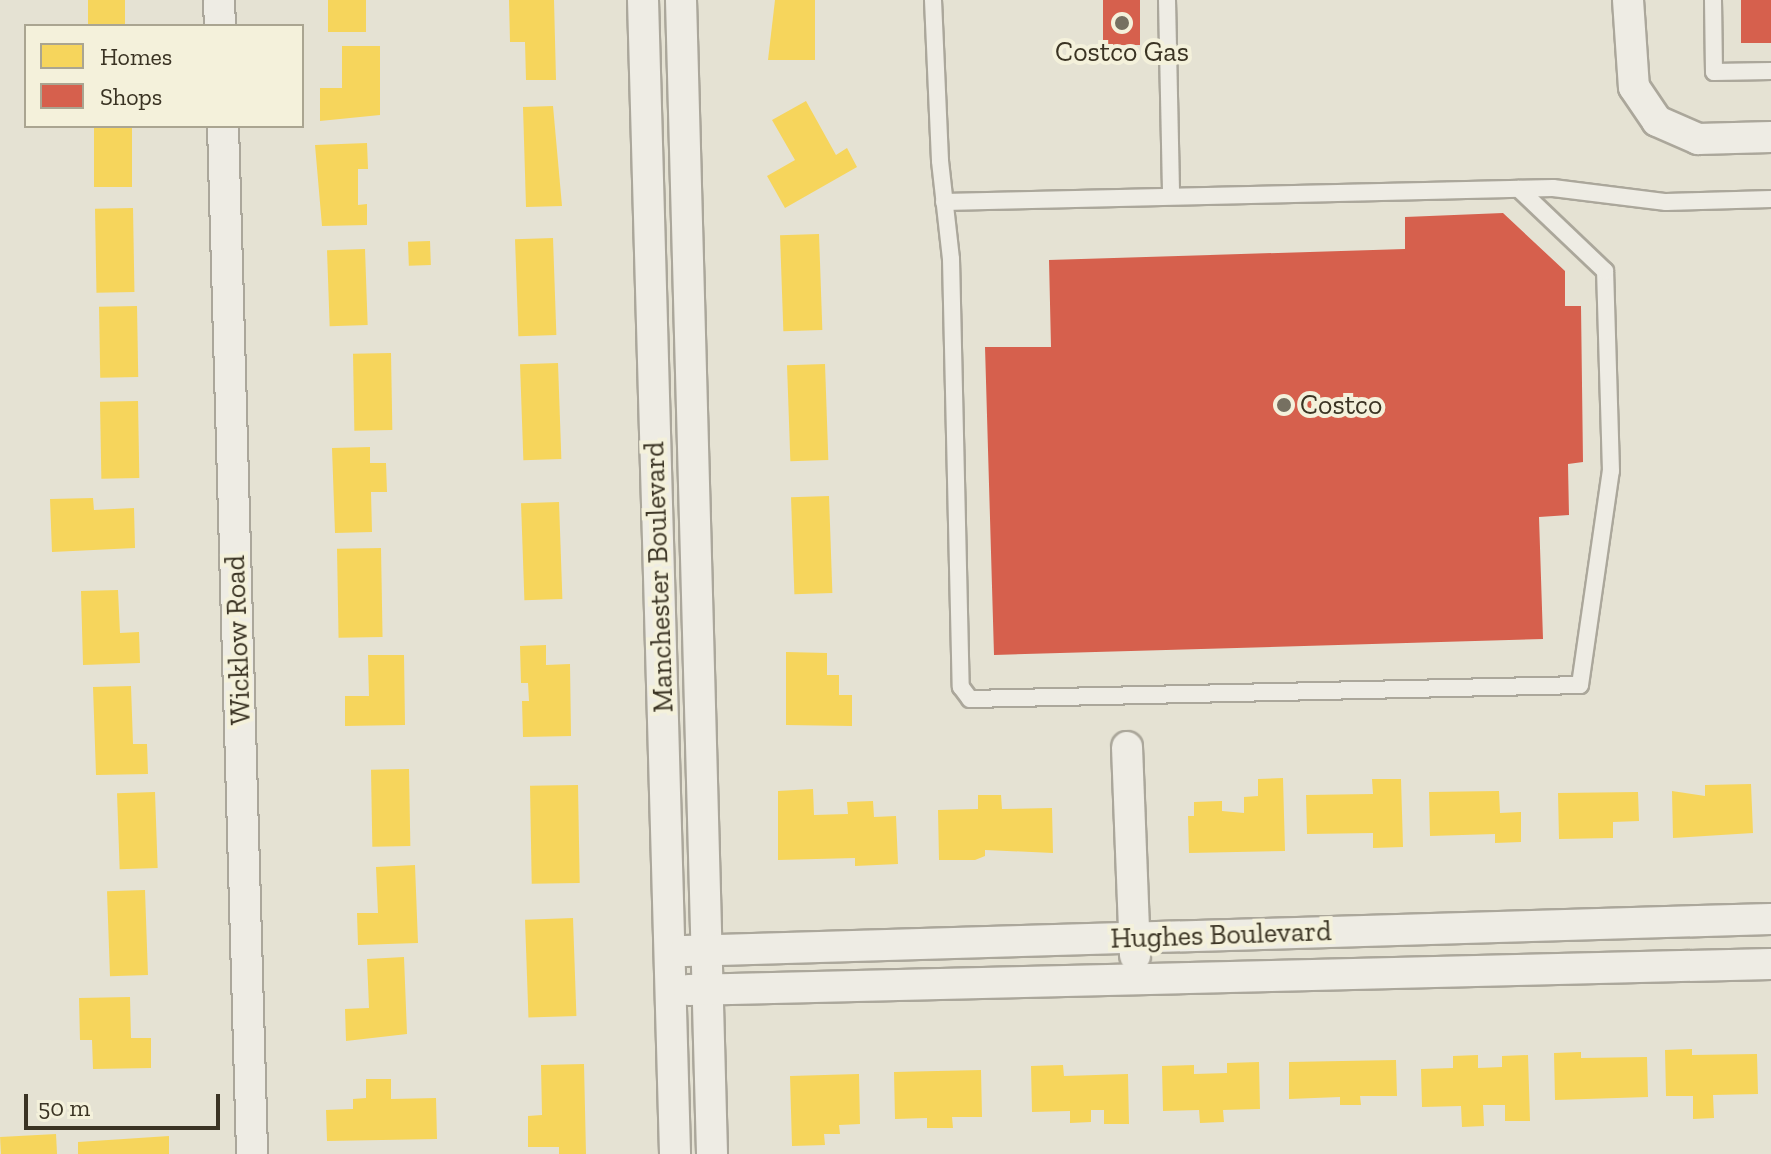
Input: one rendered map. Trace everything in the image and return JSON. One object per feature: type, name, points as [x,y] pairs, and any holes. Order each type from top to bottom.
[{"type":"street","points":[[219,0],[220,24]]},
{"type":"street","name":"Manchester Boulevard","points":[[643,0],[675,1154]]},
{"type":"street","name":"Manchester Boulevard","points":[[681,0],[712,1154]]},
{"type":"street","points":[[1628,0],[1634,87],[1657,121],[1698,139],[1771,137]]},
{"type":"street","name":"Wicklow Road","points":[[223,128],[252,1154]]},
{"type":"street","points":[[1127,747],[1136,982]]},
{"type":"street","name":"Hughes Boulevard","points":[[670,952],[1771,919]]},
{"type":"street","name":"Hughes Boulevard","points":[[671,990],[1136,982],[1771,964]]},
{"type":"lane","points":[[933,0],[944,202],[951,259],[961,687],[970,699],[1580,685],[1611,471],[1605,271],[1519,189]]},
{"type":"lane","points":[[1167,0],[1171,196]]},
{"type":"lane","points":[[1713,0],[1714,72],[1771,71]]},
{"type":"lane","points":[[944,202],[1519,189],[1666,202],[1771,199]]},
{"type":"building: Homes","points":[[88,0],[125,0],[125,24],[88,24]]},
{"type":"building: Homes","points":[[328,0],[366,0],[366,32],[328,32]]},
{"type":"building: Homes","points":[[509,0],[554,0],[556,80],[526,80],[525,42],[510,42]]},
{"type":"building: Homes","points":[[775,0],[815,0],[815,60],[768,60]]},
{"type":"building: Homes","points":[[342,46],[380,46],[380,115],[320,121],[320,88],[342,88]]},
{"type":"building: Homes","points":[[806,101],[836,155],[847,148],[857,167],[785,208],[767,176],[795,160],[772,120]]},
{"type":"building: Homes","points":[[553,106],[562,206],[526,207],[523,107]]},
{"type":"building: Homes","points":[[94,128],[132,128],[132,187],[94,187]]},
{"type":"building: Homes","points":[[367,143],[368,169],[358,169],[358,205],[367,204],[367,225],[322,226],[315,145]]},
{"type":"building: Homes","points":[[133,208],[134,292],[96,293],[95,209]]},
{"type":"building: Homes","points":[[819,234],[822,330],[783,331],[780,235]]},
{"type":"building: Homes","points":[[553,238],[556,335],[518,336],[515,239]]},
{"type":"building: Homes","points":[[430,241],[431,265],[409,266],[408,242]]},
{"type":"building: Homes","points":[[365,249],[368,325],[330,326],[327,250]]},
{"type":"building: Homes","points":[[137,306],[138,377],[100,378],[99,307]]},
{"type":"building: Homes","points":[[391,353],[392,430],[354,431],[353,354]]},
{"type":"building: Homes","points":[[558,363],[561,459],[523,460],[520,364]]},
{"type":"building: Homes","points":[[825,364],[828,460],[790,461],[787,365]]},
{"type":"building: Homes","points":[[138,401],[139,478],[101,479],[100,402]]},
{"type":"building: Homes","points":[[370,447],[370,463],[386,463],[387,492],[371,492],[372,532],[335,533],[332,448]]},
{"type":"building: Homes","points":[[829,496],[832,593],[794,594],[791,497]]},
{"type":"building: Homes","points":[[93,498],[94,510],[134,508],[135,548],[52,552],[50,499]]},
{"type":"building: Homes","points":[[559,502],[562,599],[524,600],[521,503]]},
{"type":"building: Homes","points":[[381,548],[383,637],[339,638],[337,549]]},
{"type":"building: Homes","points":[[118,590],[120,633],[139,632],[140,663],[83,665],[81,591]]},
{"type":"building: Homes","points":[[546,645],[546,665],[570,664],[571,736],[523,737],[522,701],[529,701],[528,683],[521,683],[520,646]]},
{"type":"building: Homes","points":[[786,652],[827,653],[827,675],[839,675],[839,695],[852,695],[852,726],[786,725]]},
{"type":"building: Homes","points":[[368,655],[404,655],[405,725],[345,726],[345,696],[369,696]]},
{"type":"building: Homes","points":[[131,686],[133,744],[147,744],[148,774],[96,775],[93,687]]},
{"type":"building: Homes","points":[[409,769],[410,846],[372,847],[371,770]]},
{"type":"building: Homes","points":[[1283,778],[1285,851],[1189,853],[1188,816],[1194,816],[1194,802],[1222,801],[1222,811],[1244,813],[1244,797],[1258,796],[1258,779]]},
{"type":"building: Homes","points":[[1372,779],[1401,779],[1403,847],[1373,848],[1373,833],[1307,834],[1306,795],[1373,794]]},
{"type":"building: Homes","points":[[1751,784],[1753,833],[1673,838],[1672,791],[1705,796],[1705,785]]},
{"type":"building: Homes","points":[[578,785],[580,883],[532,884],[530,786]]},
{"type":"building: Homes","points":[[813,789],[814,815],[848,814],[847,802],[873,801],[874,817],[896,816],[898,864],[855,866],[855,858],[778,860],[778,791]]},
{"type":"building: Homes","points":[[1499,791],[1500,813],[1521,812],[1521,842],[1495,843],[1495,834],[1430,836],[1429,792]]},
{"type":"building: Homes","points":[[155,792],[158,868],[120,869],[117,793]]},
{"type":"building: Homes","points":[[1638,792],[1639,821],[1613,822],[1613,838],[1559,839],[1558,793]]},
{"type":"building: Homes","points":[[978,795],[1001,795],[1002,809],[1052,808],[1053,853],[985,850],[985,856],[975,860],[939,860],[938,810],[978,809]]},
{"type":"building: Homes","points":[[415,865],[418,943],[358,945],[357,913],[378,913],[376,867]]},
{"type":"building: Homes","points":[[145,890],[148,975],[110,976],[107,891]]},
{"type":"building: Homes","points":[[573,918],[576,1016],[528,1018],[525,920]]},
{"type":"building: Homes","points":[[404,957],[407,1034],[346,1041],[345,1009],[369,1008],[367,959]]},
{"type":"building: Homes","points":[[130,997],[131,1038],[151,1038],[151,1068],[93,1069],[92,1040],[80,1040],[79,998]]},
{"type":"building: Homes","points":[[1692,1049],[1692,1055],[1757,1054],[1758,1094],[1713,1095],[1714,1118],[1693,1119],[1693,1096],[1666,1096],[1665,1050]]},
{"type":"building: Homes","points":[[1581,1052],[1581,1058],[1647,1057],[1648,1097],[1555,1100],[1554,1053]]},
{"type":"building: Homes","points":[[1478,1055],[1478,1068],[1502,1067],[1502,1056],[1528,1055],[1530,1121],[1505,1121],[1505,1105],[1483,1105],[1484,1126],[1462,1127],[1461,1106],[1422,1107],[1421,1069],[1453,1068],[1453,1056]]},
{"type":"building: Homes","points":[[1396,1060],[1397,1096],[1360,1096],[1361,1105],[1340,1105],[1340,1097],[1289,1099],[1289,1062]]},
{"type":"building: Homes","points":[[1259,1062],[1260,1109],[1223,1110],[1224,1122],[1200,1123],[1199,1110],[1163,1111],[1162,1066],[1194,1065],[1194,1074],[1227,1073],[1227,1063]]},
{"type":"building: Homes","points":[[584,1064],[586,1154],[559,1154],[559,1147],[528,1147],[528,1116],[542,1115],[541,1065]]},
{"type":"building: Homes","points":[[1063,1065],[1064,1076],[1128,1074],[1129,1124],[1104,1124],[1104,1110],[1091,1110],[1091,1122],[1070,1123],[1070,1111],[1032,1112],[1031,1066]]},
{"type":"building: Homes","points":[[981,1070],[982,1117],[952,1117],[953,1128],[927,1128],[927,1118],[895,1119],[894,1072]]},
{"type":"building: Homes","points":[[859,1074],[860,1124],[839,1125],[840,1134],[824,1134],[825,1145],[792,1146],[790,1076]]},
{"type":"building: Homes","points":[[366,1079],[391,1079],[391,1099],[436,1098],[437,1139],[327,1141],[326,1110],[353,1109],[353,1099],[366,1098]]},
{"type":"building: Homes","points":[[56,1134],[57,1154],[1,1154],[0,1137]]},
{"type":"building: Homes","points":[[169,1136],[169,1154],[78,1154],[78,1142]]},
{"type":"building: Shops","name":"Costco Gas","points":[[1103,0],[1140,0],[1140,45],[1103,45]]},
{"type":"building: Shops","points":[[1741,0],[1771,0],[1771,43],[1741,43]]},
{"type":"building: Shops","name":"Costco","points":[[1503,213],[1565,271],[1565,306],[1581,306],[1583,462],[1568,464],[1569,515],[1539,517],[1543,639],[994,655],[985,347],[1051,347],[1049,260],[1405,249],[1405,217]]},
{"type":"place","name":"Costco Gas","points":[[1122,23]]},
{"type":"place","name":"Costco","points":[[1284,405]]}]
